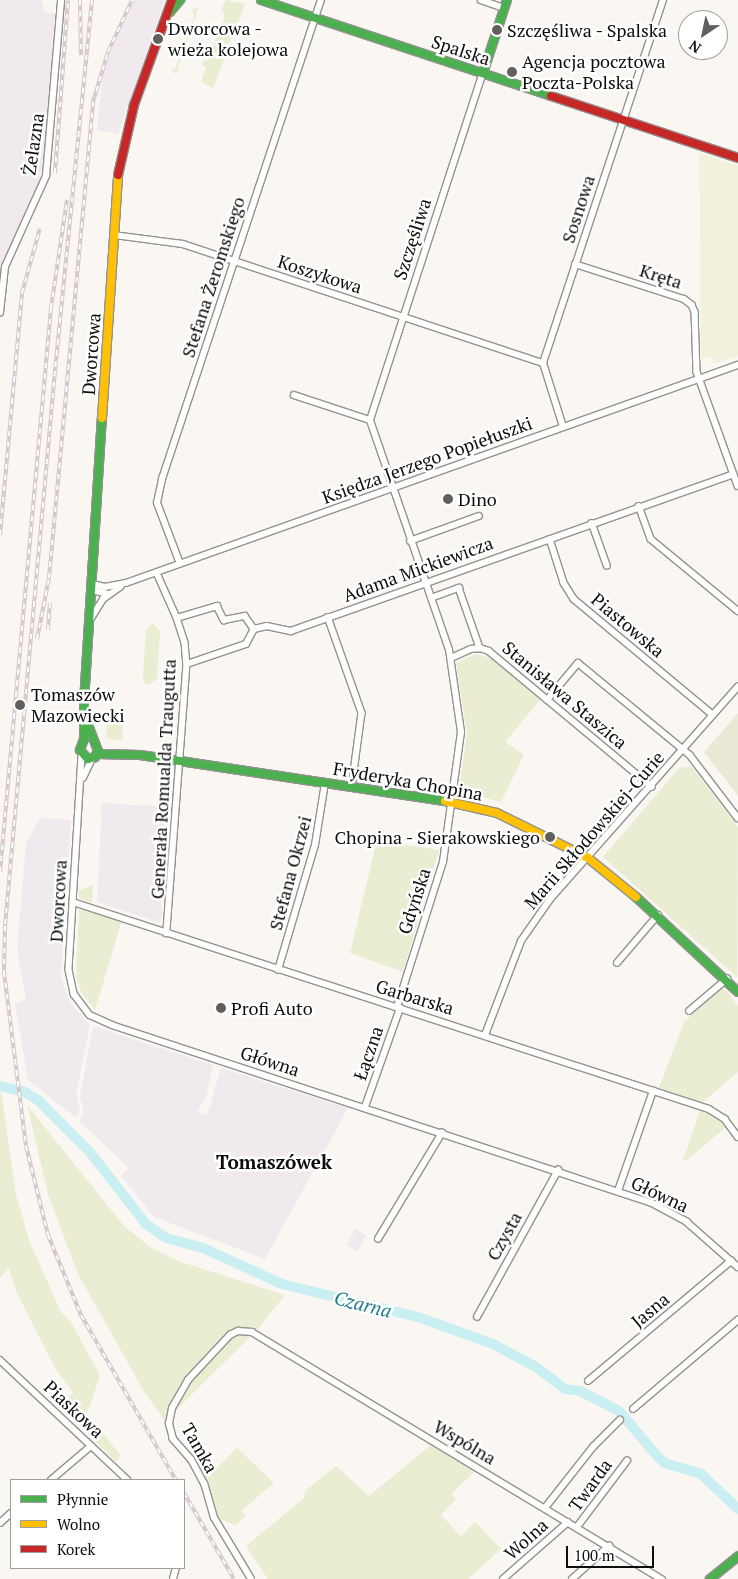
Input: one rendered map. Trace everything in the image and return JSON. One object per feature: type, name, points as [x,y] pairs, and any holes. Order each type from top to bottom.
[{"type":"street","name":"Żelazna","points":[[0,313],[5,267],[46,176],[62,0]]},
{"type":"street","points":[[166,17],[180,0]]},
{"type":"street","name":"Spalska","points":[[261,0],[738,158]]},
{"type":"street","name":"Stefana Żeromskiego","points":[[180,564],[157,497],[321,0]]},
{"type":"street","points":[[480,0],[506,4]]},
{"type":"street","name":"Sosnowa","points":[[543,363],[662,0]]},
{"type":"street","name":"Dworcowa","points":[[90,1015],[78,1001],[70,978],[72,902],[81,782],[82,756],[80,750],[83,744],[85,717],[118,176],[126,133],[172,1]]},
{"type":"street","name":"Szczęśliwa","points":[[370,420],[402,316],[506,4]]},
{"type":"street","name":"Koszykowa","points":[[114,235],[171,241],[543,363]]},
{"type":"street","name":"Kręta","points":[[575,264],[690,303],[695,312],[699,379],[732,475],[738,486]]},
{"type":"street","points":[[543,363],[563,427]]},
{"type":"street","name":"Księdza Jerzego Popiełuszki","points":[[92,587],[105,587],[126,583],[157,573],[738,365]]},
{"type":"street","points":[[294,395],[370,420],[392,489]]},
{"type":"street","name":"Adama Mickiewicza","points":[[254,629],[267,626],[291,631],[639,506],[732,475]]},
{"type":"street","name":"Gdyńska","points":[[392,489],[451,658],[462,732],[443,862],[399,1008]]},
{"type":"street","points":[[639,506],[651,539],[738,611]]},
{"type":"street","points":[[410,541],[479,516]]},
{"type":"street","points":[[592,523],[607,565]]},
{"type":"street","name":"Piastowska","points":[[550,538],[564,582],[574,599],[714,716]]},
{"type":"street","name":"Generała Romualda Traugutta","points":[[157,573],[177,618],[185,643],[187,664],[167,933]]},
{"type":"street","name":"Księdza Jerzego Popiełuszki","points":[[90,621],[109,594],[126,583]]},
{"type":"street","points":[[92,587],[109,594]]},
{"type":"street","name":"Stanisława Staszica","points":[[431,598],[459,588],[480,648],[547,700],[652,787]]},
{"type":"street","points":[[177,618],[217,606],[224,620],[245,616],[254,629],[246,644],[198,663],[187,664]]},
{"type":"street","points":[[328,617],[362,714],[352,787]]},
{"type":"street","name":"Stanisława Staszica","points":[[451,658],[480,648]]},
{"type":"street","points":[[547,700],[578,663],[683,750],[738,818]]},
{"type":"street","name":"Marii Skłodowskiej-Curie","points":[[485,1035],[521,941],[552,898],[652,787],[738,687]]},
{"type":"street","name":"Dworcowa","points":[[81,782],[95,751],[85,717]]},
{"type":"street","points":[[83,744],[95,751]]},
{"type":"street","points":[[82,756],[95,751]]},
{"type":"street","name":"Fryderyka Chopina","points":[[95,751],[180,760],[452,802],[497,813],[588,858],[658,915],[727,979],[738,992]]},
{"type":"street","name":"Stefana Okrzei","points":[[278,970],[316,845],[325,783]]},
{"type":"street","name":"Garbarska","points":[[72,902],[278,970],[485,1035],[714,1112],[738,1137]]},
{"type":"street","points":[[617,963],[658,915]]},
{"type":"street","points":[[689,1011],[727,979]]},
{"type":"street","name":"Łączna","points":[[365,1108],[399,1008]]},
{"type":"street","name":"Główna","points":[[90,1015],[112,1025],[618,1191],[675,1214],[738,1267]]},
{"type":"street","points":[[618,1191],[653,1091]]},
{"type":"street","points":[[378,1239],[442,1133]]},
{"type":"street","name":"Czysta","points":[[477,1317],[558,1170]]},
{"type":"street","name":"Jasna","points":[[588,1381],[731,1261]]},
{"type":"street","points":[[633,1409],[738,1320]]},
{"type":"street","name":"Tamka","points":[[251,1579],[214,1518],[204,1484],[191,1460],[174,1440],[169,1424],[172,1408],[188,1380],[230,1335],[238,1331],[252,1332]]},
{"type":"street","name":"Wspólna","points":[[252,1332],[662,1579]]},
{"type":"street","name":"Piaskowa","points":[[0,1360],[127,1479]]},
{"type":"street","points":[[545,1508],[604,1433],[620,1420]]},
{"type":"street","points":[[52,1479],[91,1446]]},
{"type":"street","name":"Twarda","points":[[577,1527],[627,1460]]},
{"type":"street","points":[[0,1523],[10,1515]]},
{"type":"street","name":"Wolna","points":[[503,1579],[568,1522]]},
{"type":"street","points":[[572,1579],[609,1546]]},
{"type":"street","points":[[710,1579],[738,1556]]},
{"type":"shaded area","points":[[0,0],[41,0],[45,13],[57,14],[47,143],[37,192],[1,267],[0,278]]},
{"type":"shaded area","points":[[134,0],[165,0],[118,134],[97,130],[103,72],[116,36]]},
{"type":"shaded area","points":[[102,803],[173,807],[171,821],[166,822],[161,923],[97,902]]},
{"type":"shaded area","points":[[40,818],[71,820],[61,976],[69,1001],[90,1025],[76,1094],[80,1111],[75,1117],[28,1080],[15,1004],[26,1000],[17,950],[26,843]]},
{"type":"shaded area","points":[[93,1026],[213,1065],[206,1097],[197,1112],[203,1114],[207,1115],[221,1068],[348,1108],[265,1259],[154,1217],[121,1176],[129,1168],[79,1121],[84,1113],[80,1096]]},
{"type":"shaded area","points":[[355,1229],[366,1235],[358,1251],[346,1245]]},
{"type":"green space","points":[[226,0],[245,4],[213,88],[201,82],[206,67],[202,65],[204,60],[208,61],[225,15],[221,10]]},
{"type":"green space","points":[[199,6],[177,70],[180,71],[175,74],[171,68],[175,69],[194,17],[192,10]]},
{"type":"green space","points":[[699,153],[738,166],[738,356],[714,364],[711,356],[701,359]]},
{"type":"green space","points":[[153,623],[160,631],[157,679],[149,685],[144,682],[143,677],[146,630]]},
{"type":"green space","points":[[476,654],[490,658],[540,700],[505,742],[524,755],[501,802],[459,791],[467,733],[456,663]]},
{"type":"green space","points":[[738,713],[738,796],[704,752]]},
{"type":"green space","points":[[107,714],[122,715],[123,741],[106,738]]},
{"type":"green space","points":[[691,766],[738,827],[737,977],[603,857],[679,768]]},
{"type":"green space","points":[[377,840],[439,850],[403,972],[350,953]]},
{"type":"green space","points":[[93,885],[92,903],[79,898],[79,891]]},
{"type":"green space","points":[[84,908],[122,920],[95,1010],[82,994],[76,977],[79,910]]},
{"type":"green space","points":[[719,989],[726,990],[738,1006],[738,1072],[702,1103],[659,1088],[684,1022]]},
{"type":"green space","points":[[0,1083],[16,1195],[29,1240],[61,1312],[71,1322],[100,1376],[87,1414],[63,1404],[73,1393],[55,1368],[16,1291],[9,1268],[0,1278]]},
{"type":"green space","points":[[27,1105],[124,1226],[150,1247],[178,1261],[285,1295],[257,1330],[165,1421],[143,1390],[78,1274],[48,1194]]},
{"type":"green space","points":[[700,1111],[718,1117],[726,1127],[686,1161],[683,1160]]},
{"type":"green space","points":[[93,1421],[121,1456],[116,1462],[84,1430]]},
{"type":"green space","points":[[431,1445],[475,1471],[451,1494],[456,1499],[441,1515],[461,1536],[475,1522],[501,1549],[468,1579],[268,1579],[246,1546],[304,1498],[305,1491],[336,1466],[369,1496]]},
{"type":"green space","points":[[237,1448],[274,1483],[242,1510],[246,1516],[235,1525],[215,1517],[189,1454],[192,1451],[209,1475]]},
{"type":"waterway","name":"Czarna","points":[[0,1086],[25,1092],[38,1100],[89,1151],[146,1224],[166,1238],[203,1248],[282,1284],[421,1318],[493,1344],[536,1367],[565,1389],[580,1391],[619,1411],[665,1463],[701,1474],[738,1509]]},
{"type":"railway","points":[[55,173],[68,0]]},
{"type":"railway","points":[[80,0],[81,55]]},
{"type":"railway","points":[[92,0],[55,371],[5,926],[4,972],[26,1146],[48,1235],[81,1315],[175,1479]]},
{"type":"railway","points":[[93,102],[108,52],[132,0]]},
{"type":"railway","points":[[37,639],[49,578],[94,97]]},
{"type":"railway","points":[[0,872],[51,308],[67,200]]},
{"type":"railway","points":[[0,535],[22,293],[40,228]]},
{"type":"railway","points":[[48,630],[50,603]]},
{"type":"railway","points":[[185,1495],[234,1579]]},
{"type":"traffic: fast","points":[[170,12],[180,0]]},
{"type":"traffic: fast","points":[[261,0],[551,96]]},
{"type":"traffic: fast","points":[[483,73],[507,0]]},
{"type":"traffic: fast","points":[[85,717],[98,751],[95,757],[88,759],[80,750],[84,739],[84,702],[102,418]]},
{"type":"traffic: fast","points":[[97,754],[140,755],[445,801]]},
{"type":"traffic: fast","points":[[636,897],[738,992]]},
{"type":"traffic: fast","points":[[710,1579],[738,1556]]},
{"type":"traffic: slow","points":[[102,418],[118,175]]},
{"type":"traffic: slow","points":[[445,801],[497,813],[588,858],[636,897]]},
{"type":"traffic: jam","points":[[118,175],[134,105],[172,0]]},
{"type":"traffic: jam","points":[[551,96],[738,158]]},
{"type":"place","name":"Szczęśliwa - Spalska","points":[[497,30]]},
{"type":"place","name":"Dworcowa - wieża kolejowa","points":[[158,39]]},
{"type":"place","name":"Agencja pocztowa Poczta-Polska","points":[[512,72]]},
{"type":"place","name":"Dino","points":[[448,499]]},
{"type":"place","name":"Tomaszów Mazowiecki","points":[[20,705]]},
{"type":"place","name":"Chopina - Sierakowskiego","points":[[550,837]]},
{"type":"place","name":"Profi Auto","points":[[221,1008]]},
{"type":"district","name":"Tomaszówek","points":[[274,1162]]}]
